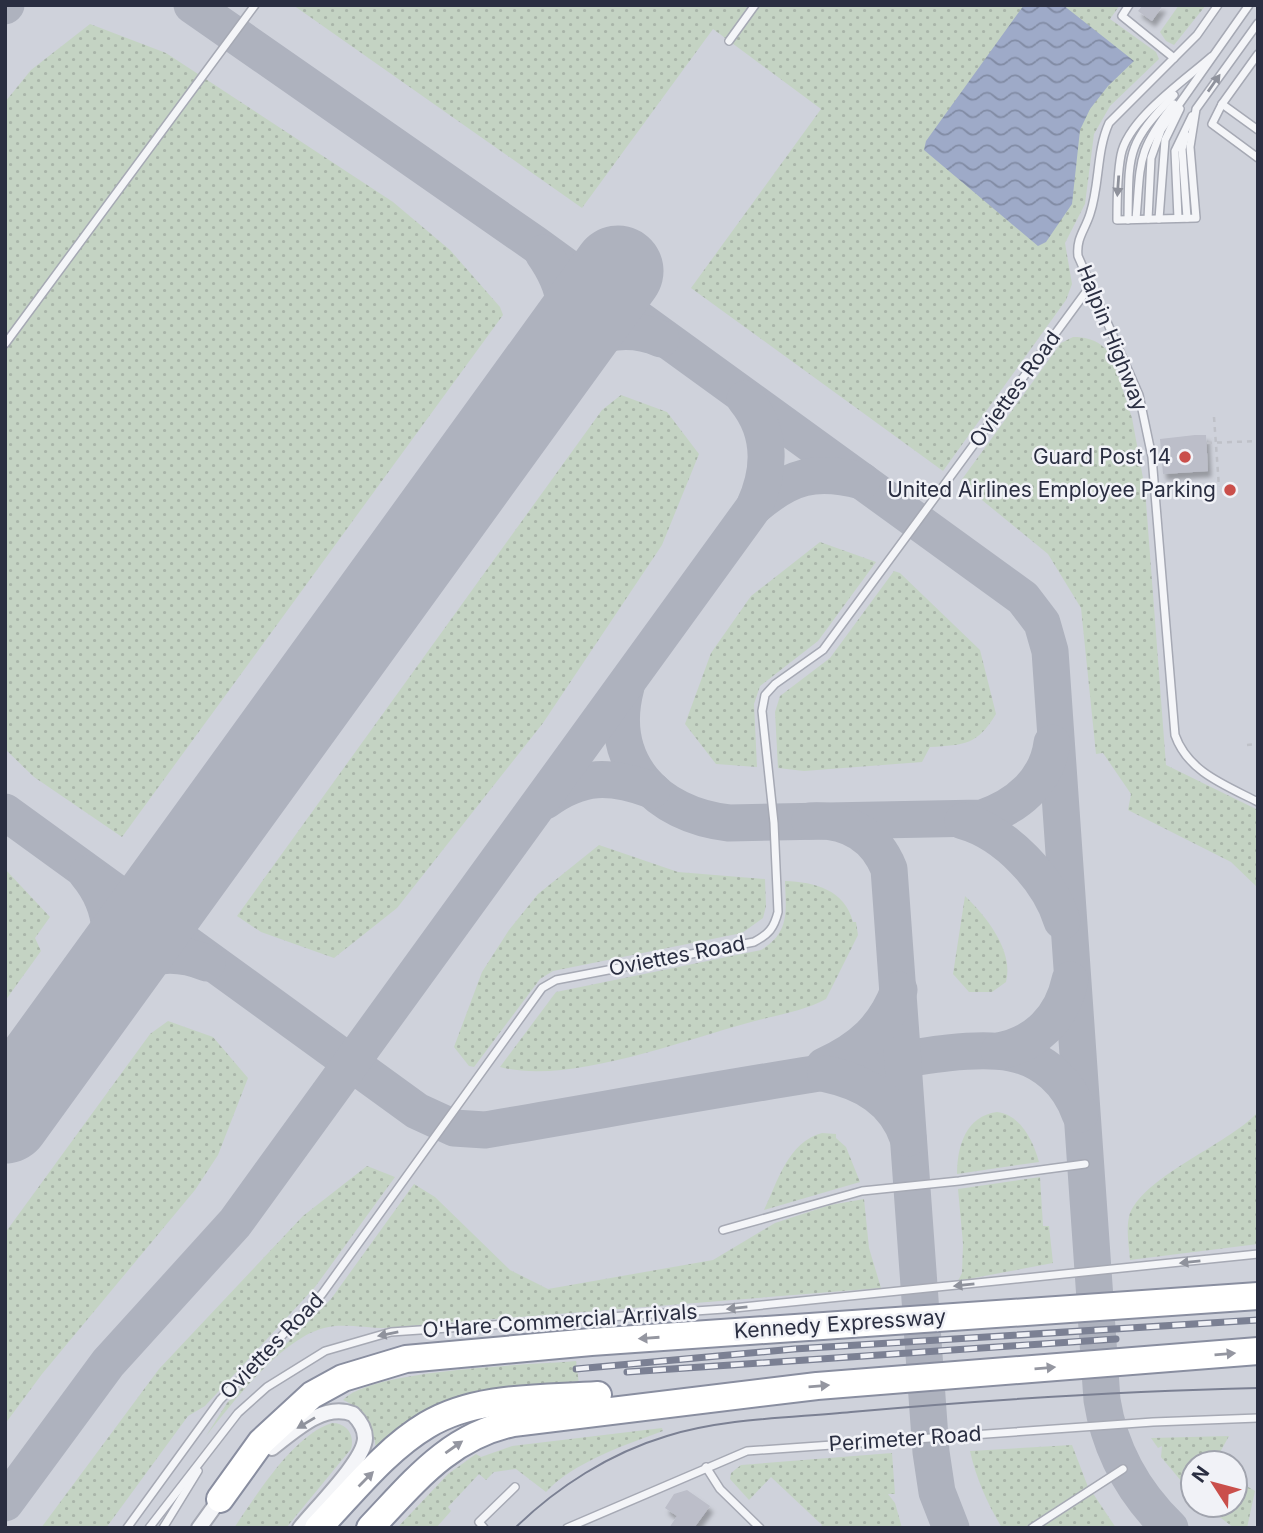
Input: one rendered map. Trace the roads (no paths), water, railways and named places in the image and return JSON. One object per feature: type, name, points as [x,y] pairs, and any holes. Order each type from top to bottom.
[{"type":"highway","points":[[1010,1311],[1258,1278]]},
{"type":"highway","name":"Kennedy Expressway","points":[[220,1499],[261,1442],[312,1395],[372,1367],[423,1357],[1010,1311],[1258,1296]]},
{"type":"highway","points":[[370,1528],[441,1456],[457,1444],[493,1427],[751,1392],[1258,1351]]},
{"type":"highway","points":[[318,1528],[403,1442],[428,1425],[465,1409],[500,1402],[616,1394],[751,1392]]},
{"type":"street","points":[[199,1528],[220,1499],[252,1465],[301,1426],[331,1411],[353,1414],[364,1430],[363,1449],[300,1528]]},
{"type":"lane","points":[[5,344],[255,5]]},
{"type":"lane","points":[[729,41],[755,5]]},
{"type":"lane","points":[[1129,5],[1122,16],[1174,58]]},
{"type":"lane","name":"Halpin Highway","points":[[1218,5],[1197,35],[1119,110],[1109,123],[1101,141],[1098,186],[1089,218],[1077,243],[1078,256],[1131,375],[1146,424],[1152,457],[1175,735],[1182,754],[1205,774],[1258,802]]},
{"type":"lane","points":[[1148,219],[1151,158],[1156,141],[1211,57],[1250,5]]},
{"type":"lane","points":[[1178,218],[1175,152],[1180,137],[1196,109],[1258,23]]},
{"type":"lane","points":[[1257,55],[1222,104],[1212,124],[1258,158]]},
{"type":"lane","points":[[1158,219],[1168,133],[1211,57]]},
{"type":"lane","points":[[1132,219],[1130,154],[1138,135],[1211,57]]},
{"type":"lane","points":[[1196,109],[1182,149],[1191,218],[1117,220],[1121,154],[1125,141],[1150,111],[1211,57]]},
{"type":"lane","points":[[1222,104],[1258,130]]},
{"type":"lane","points":[[1168,133],[1180,137]]},
{"type":"lane","name":"Oviettes Road","points":[[127,1528],[220,1400],[322,1294],[542,988],[556,980],[754,942],[766,936],[774,926],[778,912],[762,711],[765,695],[775,684],[823,650],[1091,285]]},
{"type":"lane","points":[[723,1230],[862,1191],[1084,1164]]},
{"type":"lane","name":"O'Hare Commercial Arrivals","points":[[149,1528],[238,1413],[267,1387],[325,1351],[391,1332],[724,1309],[1258,1254]]},
{"type":"lane","name":"Perimeter Road","points":[[567,1528],[747,1451],[1153,1422],[1258,1418]]},
{"type":"lane","points":[[163,1528],[216,1441]]},
{"type":"lane","points":[[706,1467],[720,1489],[760,1528]]},
{"type":"lane","points":[[1031,1528],[1124,1469]]},
{"type":"lane","points":[[484,1528],[479,1522],[514,1487]]},
{"type":"water","points":[[1024,5],[1063,5],[1134,61],[1108,86],[1090,109],[1080,130],[1072,204],[1046,242],[1038,246],[924,150],[926,141]]},
{"type":"tram line","points":[[515,1528],[548,1499],[585,1473],[646,1443],[689,1430],[758,1420],[1003,1400],[1258,1388]]},
{"type":"railway","points":[[576,1369],[794,1349],[1258,1320]]},
{"type":"railway","points":[[627,1372],[1116,1339]]},
{"type":"place","name":"Guard Post 14","points":[[1185,457]]},
{"type":"place","name":"United Airlines Employee Parking","points":[[1230,490]]}]
